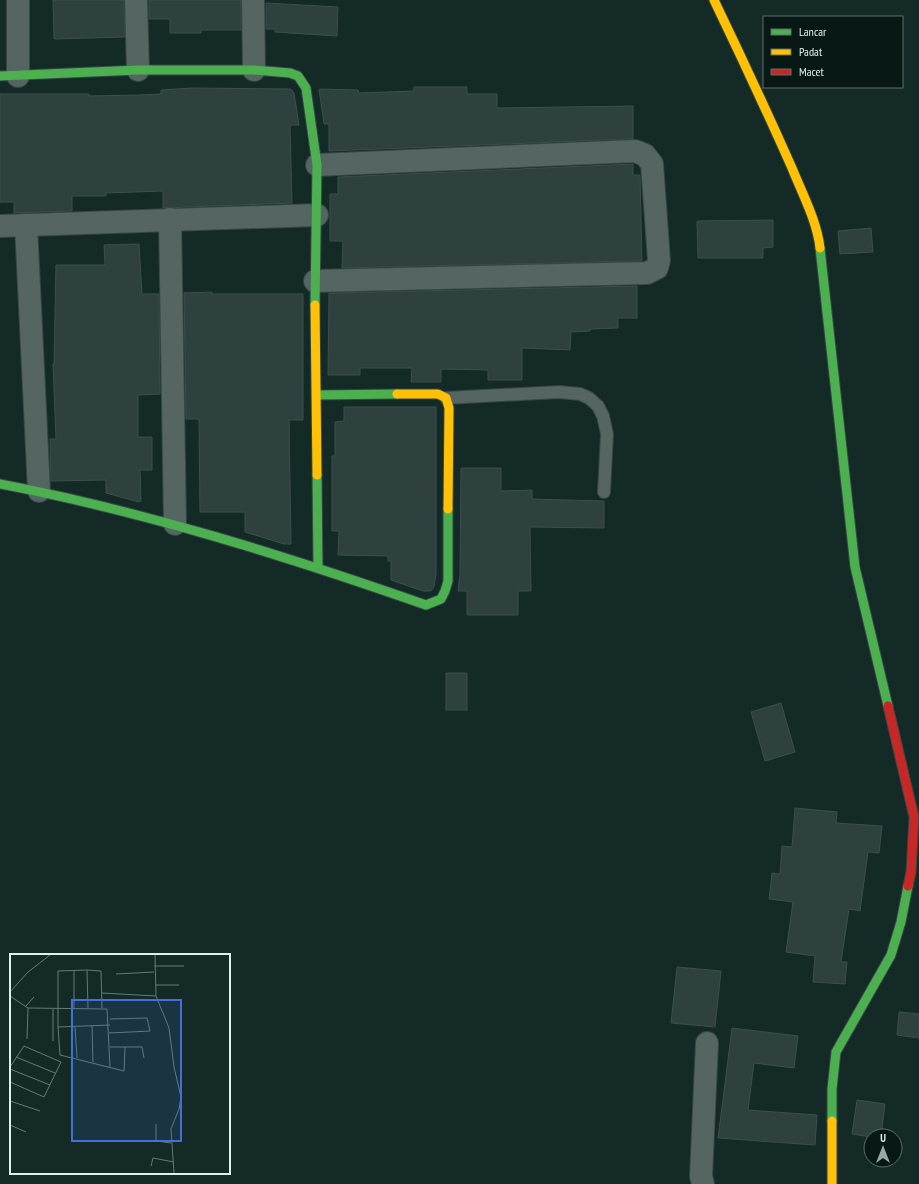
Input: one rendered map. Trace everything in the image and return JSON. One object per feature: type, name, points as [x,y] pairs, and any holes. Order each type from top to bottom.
[{"type":"street","points":[[18,0],[9,76],[138,70],[254,70],[290,73],[298,76],[306,88],[317,165],[315,281],[318,567]]},
{"type":"street","points":[[136,0],[138,70]]},
{"type":"street","points":[[253,0],[254,70]]},
{"type":"street","points":[[714,0],[770,118],[804,197],[819,238],[855,567],[914,817],[911,872],[901,922],[891,955],[836,1052],[832,1089],[832,1184]]},
{"type":"street","points":[[315,281],[647,273],[657,268],[659,260],[652,164],[645,155],[635,151],[317,165]]},
{"type":"street","points":[[0,226],[317,215]]},
{"type":"street","points":[[170,219],[175,524]]},
{"type":"street","points":[[26,225],[39,491]]},
{"type":"street","points":[[0,484],[39,491],[175,524],[318,567],[426,605],[439,601],[445,595],[448,575],[449,408],[446,398],[438,394],[316,395]]},
{"type":"street","points":[[703,1184],[701,1176],[707,1044]]},
{"type":"lane","points":[[446,398],[560,392],[580,394],[590,398],[598,406],[603,416],[607,434],[604,492]]},
{"type":"building","points":[[53,0],[124,0],[125,37],[54,39]]},
{"type":"building","points":[[149,0],[241,0],[241,30],[201,30],[201,33],[170,33],[170,19],[149,19]]},
{"type":"building","points":[[266,3],[338,7],[337,36],[275,32],[275,29],[266,29]]},
{"type":"building","points":[[414,87],[467,87],[467,94],[497,94],[497,108],[633,106],[633,139],[329,151],[329,124],[324,124],[319,89],[358,90],[359,93],[414,91]]},
{"type":"building","points":[[192,88],[291,89],[294,93],[299,125],[290,125],[292,203],[163,208],[163,191],[106,193],[106,196],[72,196],[72,211],[14,213],[14,202],[0,202],[0,94],[89,94],[89,96],[140,95],[161,94],[161,90]]},
{"type":"building","points":[[633,164],[633,175],[640,175],[642,261],[342,268],[343,241],[330,241],[330,194],[338,194],[338,177]]},
{"type":"building","points":[[773,220],[773,247],[763,248],[763,258],[698,258],[697,221]]},
{"type":"building","points":[[871,228],[873,252],[840,254],[838,231]]},
{"type":"building","points":[[139,244],[142,294],[159,294],[160,394],[138,395],[138,437],[152,437],[152,470],[140,470],[141,501],[139,502],[106,493],[106,480],[51,481],[50,439],[56,439],[53,364],[56,265],[105,265],[104,245]]},
{"type":"building","points":[[637,286],[637,318],[618,318],[618,328],[590,329],[590,331],[571,332],[570,350],[522,348],[522,380],[488,380],[488,370],[441,369],[441,382],[411,382],[412,368],[360,368],[360,375],[328,375],[329,293]]},
{"type":"building","points":[[212,292],[212,294],[303,294],[303,420],[289,420],[291,544],[284,544],[245,532],[245,512],[200,512],[199,419],[186,419],[184,293]]},
{"type":"building","points":[[344,407],[436,407],[436,574],[434,587],[431,591],[423,591],[391,580],[391,561],[388,561],[388,556],[338,555],[339,531],[332,531],[332,456],[335,456],[335,422],[344,421]]},
{"type":"building","points":[[461,468],[501,468],[501,491],[532,490],[532,499],[604,501],[604,528],[530,527],[531,591],[518,591],[518,615],[467,615],[467,591],[458,591],[460,575]]},
{"type":"building","points":[[446,673],[467,673],[467,710],[446,710]]},
{"type":"building","points":[[781,703],[795,752],[765,761],[751,712]]},
{"type":"building","points":[[795,808],[837,812],[836,823],[882,826],[879,853],[868,852],[860,911],[849,909],[841,962],[847,962],[845,984],[813,982],[815,956],[786,952],[793,902],[769,899],[772,873],[780,874],[782,846],[792,847]]},
{"type":"building","points":[[677,967],[721,971],[715,1027],[671,1023]]},
{"type":"building","points":[[899,1012],[919,1014],[919,1038],[897,1035]]},
{"type":"building","points":[[732,1028],[798,1036],[794,1068],[754,1063],[748,1110],[817,1115],[815,1145],[718,1138]]},
{"type":"building","points":[[857,1100],[885,1104],[882,1128],[863,1128],[863,1136],[852,1134]]},
{"type":"traffic: fast","points":[[0,76],[138,70],[254,70],[290,73],[298,76],[306,88],[317,165],[315,305]]},
{"type":"traffic: fast","points":[[820,248],[855,567],[888,706]]},
{"type":"traffic: fast","points":[[317,395],[397,394]]},
{"type":"traffic: fast","points":[[317,475],[318,567]]},
{"type":"traffic: fast","points":[[0,484],[108,508],[215,537],[321,569],[426,605],[441,599],[448,581],[448,509]]},
{"type":"traffic: fast","points":[[832,1121],[832,1089],[836,1052],[891,955],[901,922],[908,886]]},
{"type":"traffic: slow","points":[[714,0],[792,168],[816,228],[820,248]]},
{"type":"traffic: slow","points":[[315,305],[317,475]]},
{"type":"traffic: slow","points":[[397,394],[438,394],[446,398],[449,408],[448,509]]},
{"type":"traffic: slow","points":[[832,1121],[832,1184]]},
{"type":"traffic: jam","points":[[888,706],[914,817],[911,872],[908,886]]}]
